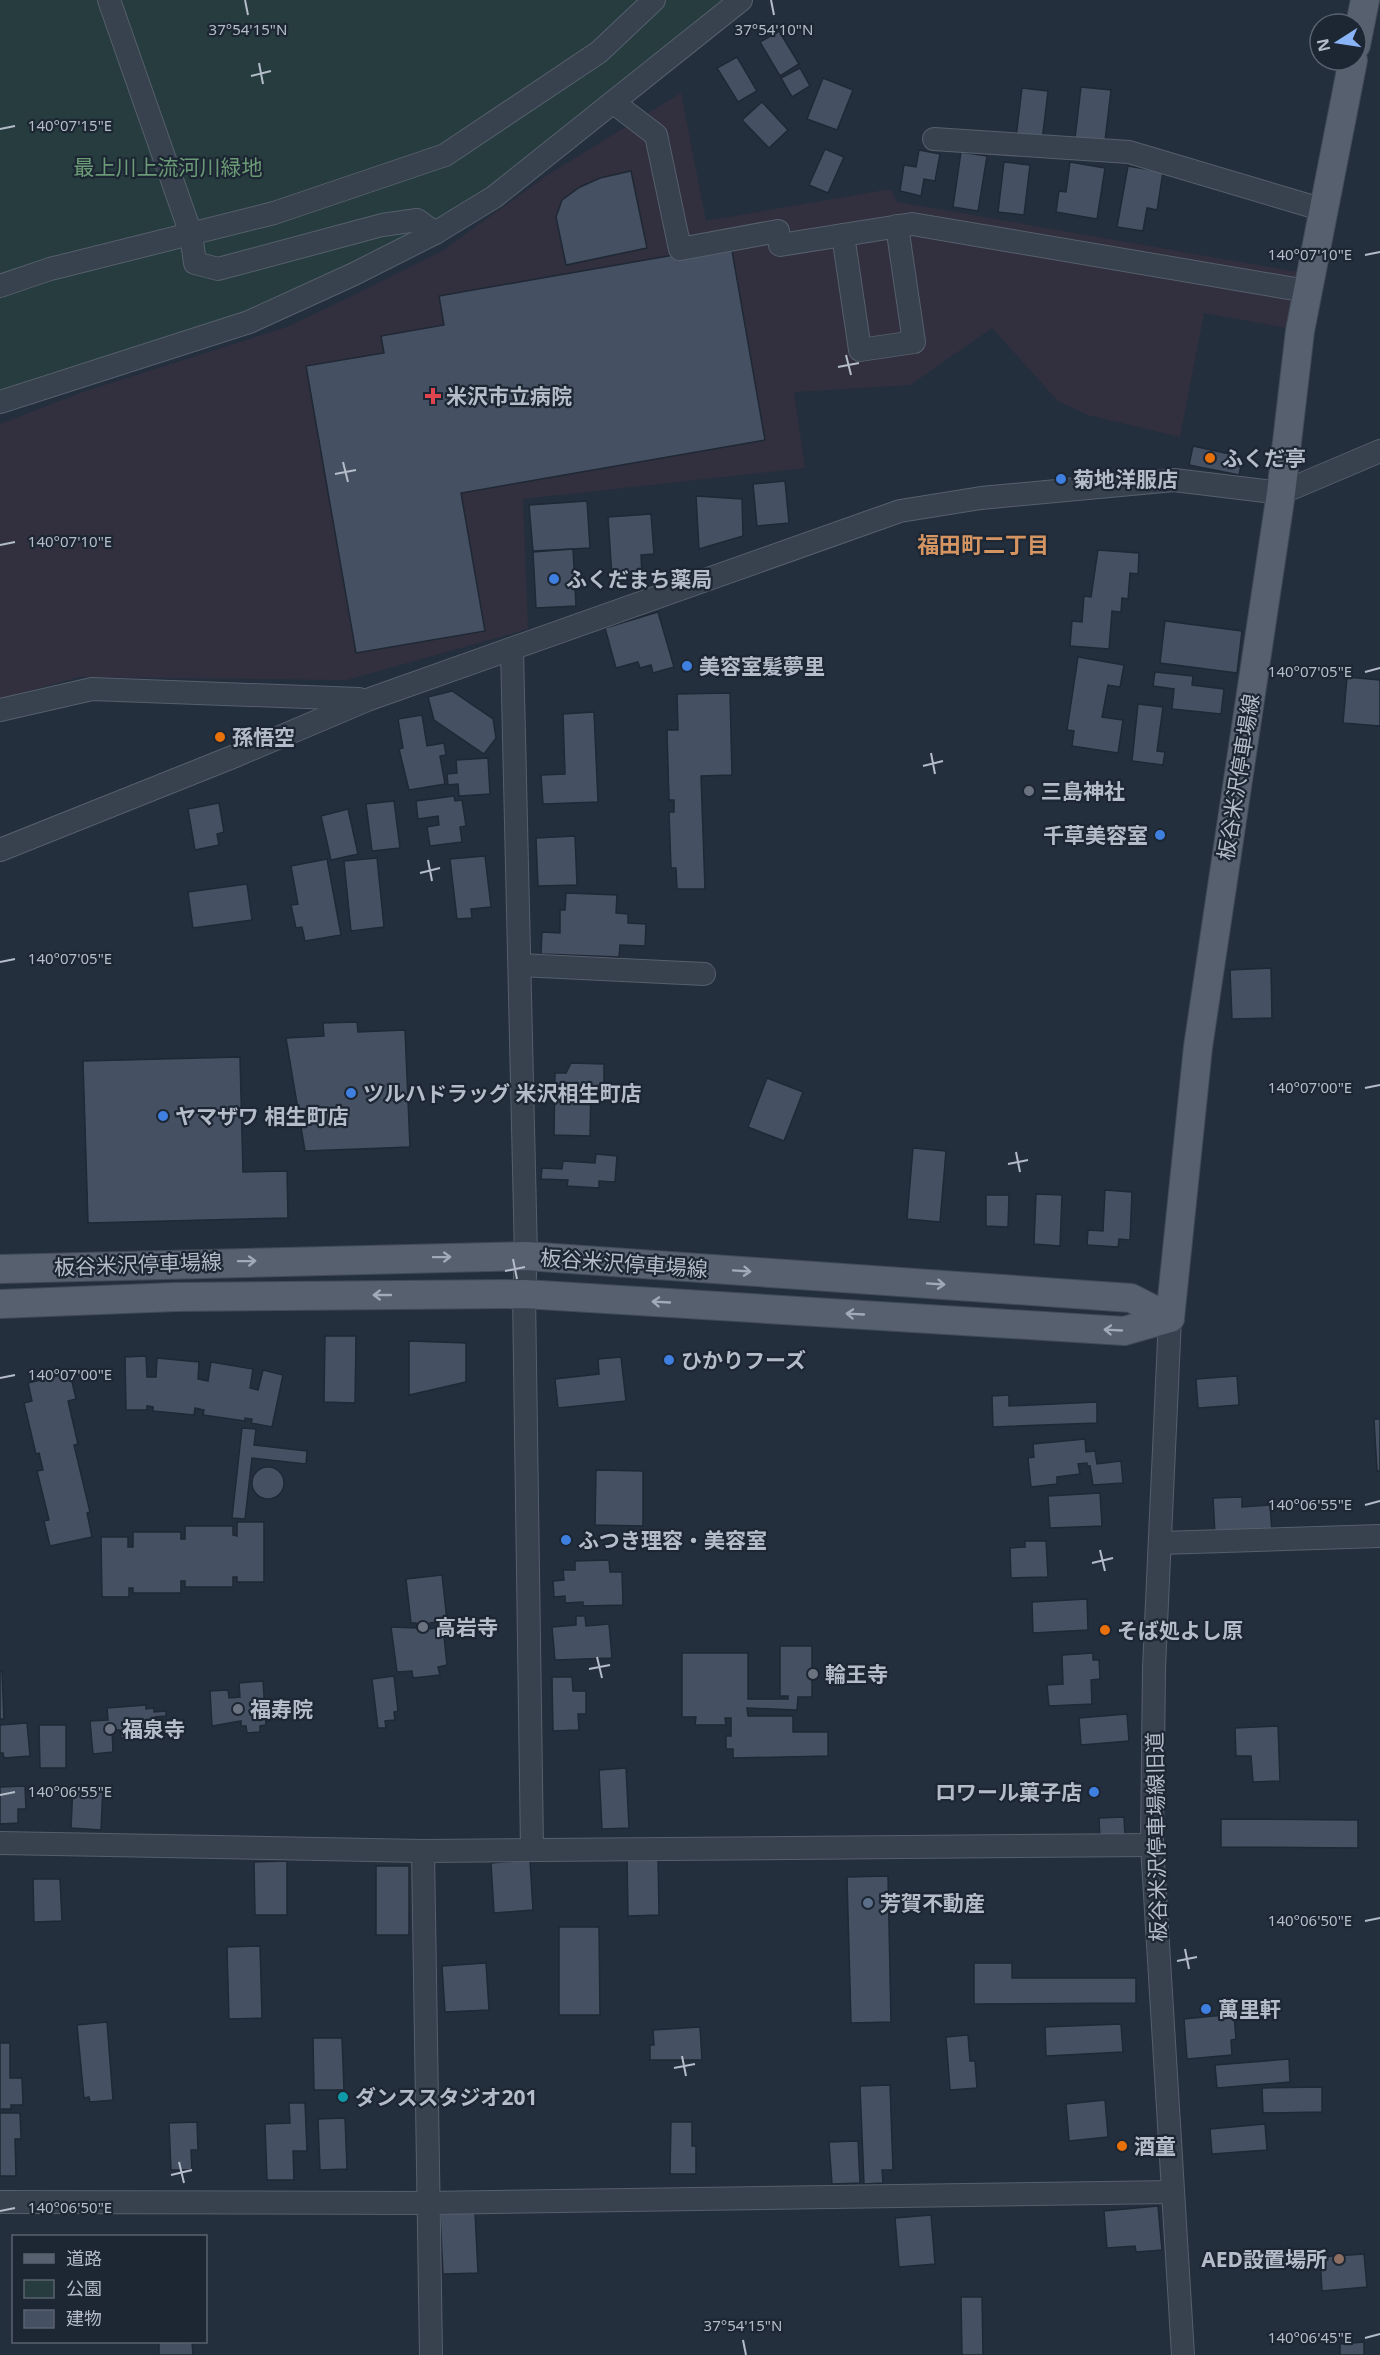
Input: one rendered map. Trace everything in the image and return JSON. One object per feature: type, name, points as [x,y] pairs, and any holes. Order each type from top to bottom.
[{"type":"main road","name":"板谷米沢停車場線","points":[[1170,1318],[1198,1047],[1281,493],[1307,291],[1351,72]]},
{"type":"main road","name":"板谷米沢停車場線","points":[[0,1269],[526,1256],[1131,1298],[1170,1318]]},
{"type":"main road","name":"板谷米沢停車場線","points":[[0,1304],[176,1297],[524,1294],[1124,1331],[1170,1318]]},
{"type":"street","points":[[109,0],[191,234],[195,263],[218,268],[382,225],[417,220],[435,233]]},
{"type":"street","points":[[0,286],[50,269],[274,213],[445,155],[598,51],[654,0]]},
{"type":"street","points":[[0,402],[249,322],[354,274],[435,233],[494,197],[741,0]]},
{"type":"street","points":[[614,103],[656,135],[680,249],[778,231],[780,245],[912,224],[1307,291]]},
{"type":"street","points":[[934,140],[1129,152],[1324,210]]},
{"type":"street","points":[[843,235],[860,350],[914,342],[897,226]]},
{"type":"street","points":[[0,850],[236,756],[367,700],[900,511],[981,498],[1174,480],[1281,493],[1380,451]]},
{"type":"street","points":[[512,650],[526,1256],[524,1294],[532,1849]]},
{"type":"street","points":[[0,710],[92,689],[367,700]]},
{"type":"street","points":[[520,965],[704,974]]},
{"type":"street","name":"板谷米沢停車場線旧道","points":[[1170,1318],[1154,1668],[1152,1845],[1183,2355]]},
{"type":"street","points":[[1161,1543],[1380,1536]]},
{"type":"street","points":[[0,1844],[423,1851],[1152,1845]]},
{"type":"street","points":[[423,1851],[431,2355]]},
{"type":"street","points":[[0,2202],[428,2203],[1173,2192]]},
{"type":"shaded area","name":"米沢市立病院","points":[[681,93],[706,221],[891,189],[897,202],[1298,272],[1287,328],[1204,313],[1180,437],[1088,415],[1058,401],[992,328],[910,385],[794,392],[805,468],[523,499],[528,629],[347,680],[79,677],[0,699],[0,424],[83,392],[287,327],[360,292],[442,251],[549,174]]},
{"type":"green space","name":"最上川上流河川緑地","points":[[0,0],[729,0],[492,190],[393,247],[247,316],[0,396]]},
{"type":"building","points":[[779,31],[799,64],[780,76],[760,42]]},
{"type":"building","points":[[737,57],[757,91],[738,102],[717,68]]},
{"type":"building","points":[[800,68],[810,86],[792,97],[781,78]]},
{"type":"building","points":[[823,78],[853,90],[837,130],[807,119]]},
{"type":"building","points":[[1081,87],[1111,90],[1105,141],[1075,138]]},
{"type":"building","points":[[1022,88],[1048,91],[1042,141],[1016,138]]},
{"type":"building","points":[[762,102],[788,130],[769,148],[742,120]]},
{"type":"building","points":[[825,149],[844,157],[828,193],[809,185]]},
{"type":"building","points":[[919,150],[940,154],[935,181],[924,179],[921,196],[900,191],[904,165],[916,167]]},
{"type":"building","points":[[961,152],[987,156],[978,211],[953,207]]},
{"type":"building","points":[[1004,162],[1030,165],[1024,215],[998,212]]},
{"type":"building","points":[[1070,162],[1105,168],[1097,219],[1056,212],[1059,191],[1066,192]]},
{"type":"building","points":[[1128,166],[1163,172],[1157,210],[1147,208],[1143,231],[1117,227]]},
{"type":"building","points":[[631,171],[647,248],[566,265],[556,217],[562,200],[580,187],[600,178]]},
{"type":"building","points":[[731,245],[765,440],[461,493],[485,631],[356,653],[306,366],[384,353],[381,336],[444,325],[439,296]]},
{"type":"building","points":[[1193,446],[1243,457],[1239,475],[1189,465]]},
{"type":"building","points":[[785,481],[789,523],[757,526],[753,484]]},
{"type":"building","points":[[696,496],[742,499],[743,536],[699,549]]},
{"type":"building","points":[[587,501],[590,548],[533,551],[529,505]]},
{"type":"building","points":[[651,514],[654,554],[641,555],[642,575],[612,577],[608,517]]},
{"type":"building","name":"ふくだまち薬局","points":[[573,549],[576,606],[536,608],[533,552]]},
{"type":"building","points":[[1098,550],[1139,553],[1138,574],[1130,573],[1128,599],[1122,598],[1121,612],[1112,611],[1109,649],[1070,646],[1072,621],[1082,622],[1084,596],[1091,597]]},
{"type":"building","points":[[658,612],[674,667],[653,673],[651,665],[640,668],[638,662],[616,668],[605,628]]},
{"type":"building","points":[[1165,621],[1242,631],[1237,673],[1160,663]]},
{"type":"building","points":[[1078,657],[1124,665],[1120,687],[1108,685],[1102,717],[1123,720],[1118,753],[1072,746],[1074,731],[1067,730]]},
{"type":"building","points":[[1155,672],[1193,676],[1192,685],[1224,689],[1221,714],[1172,709],[1174,689],[1153,686]]},
{"type":"building","points":[[1347,677],[1380,680],[1380,726],[1343,723]]},
{"type":"building","points":[[452,691],[493,719],[496,738],[484,754],[434,720],[428,697]]},
{"type":"building","points":[[730,693],[732,775],[701,776],[705,889],[677,889],[676,868],[671,868],[669,812],[674,812],[674,800],[669,800],[667,730],[678,730],[677,694]]},
{"type":"building","points":[[1138,704],[1163,707],[1157,751],[1165,752],[1163,765],[1132,761]]},
{"type":"building","points":[[594,712],[598,802],[543,804],[541,775],[565,774],[563,714]]},
{"type":"building","points":[[422,715],[427,746],[444,743],[446,755],[440,756],[445,784],[409,790],[399,749],[403,748],[398,719]]},
{"type":"building","points":[[488,758],[490,794],[459,796],[458,784],[448,785],[447,774],[457,773],[456,760]]},
{"type":"building","points":[[454,796],[455,801],[462,800],[466,826],[460,827],[462,842],[430,846],[427,827],[439,825],[438,816],[418,819],[416,801]]},
{"type":"building","points":[[394,801],[400,848],[372,851],[366,804]]},
{"type":"building","points":[[219,803],[224,832],[217,834],[219,845],[195,850],[188,809]]},
{"type":"building","points":[[348,809],[358,854],[331,860],[321,816]]},
{"type":"building","points":[[575,836],[577,885],[538,886],[536,838]]},
{"type":"building","points":[[485,856],[491,907],[471,909],[472,918],[457,919],[450,859]]},
{"type":"building","points":[[377,858],[384,927],[351,931],[344,861]]},
{"type":"building","points":[[327,859],[341,935],[305,941],[302,927],[296,928],[291,905],[298,904],[291,866]]},
{"type":"building","points":[[247,884],[252,920],[193,928],[188,892]]},
{"type":"building","points":[[566,893],[617,895],[616,913],[628,914],[628,923],[646,924],[645,946],[620,945],[619,957],[541,954],[542,932],[560,933],[560,910],[565,910]]},
{"type":"building","points":[[1271,968],[1272,1018],[1232,1019],[1230,970]]},
{"type":"building","name":"ツルハドラッグ 米沢相生町店","points":[[357,1022],[358,1032],[405,1030],[410,1147],[305,1151],[286,1038],[324,1036],[323,1023]]},
{"type":"building","name":"ヤマザワ 相生町店","points":[[240,1057],[243,1172],[287,1171],[288,1218],[88,1223],[83,1061]]},
{"type":"building","points":[[571,1063],[604,1064],[604,1090],[591,1090],[590,1136],[554,1135],[555,1073],[566,1073]]},
{"type":"building","points":[[767,1078],[803,1092],[784,1141],[748,1127]]},
{"type":"building","points":[[913,1148],[946,1151],[940,1222],[907,1219]]},
{"type":"building","points":[[596,1154],[617,1156],[615,1182],[599,1181],[599,1188],[567,1186],[568,1180],[541,1179],[542,1168],[562,1169],[563,1161],[595,1163]]},
{"type":"building","points":[[1105,1190],[1132,1192],[1130,1240],[1119,1239],[1118,1247],[1087,1245],[1088,1230],[1103,1231]]},
{"type":"building","points":[[1036,1194],[1062,1195],[1060,1246],[1034,1244]]},
{"type":"building","points":[[986,1195],[1009,1195],[1008,1227],[986,1226]]},
{"type":"building","points":[[325,1336],[356,1336],[355,1403],[324,1402]]},
{"type":"building","points":[[409,1341],[466,1343],[466,1382],[409,1395]]},
{"type":"building","points":[[146,1356],[147,1377],[156,1377],[157,1358],[199,1362],[198,1379],[208,1381],[211,1362],[253,1369],[250,1388],[258,1390],[263,1370],[283,1375],[272,1427],[251,1423],[252,1419],[245,1418],[245,1421],[203,1415],[204,1410],[195,1408],[194,1415],[153,1411],[153,1407],[147,1406],[147,1410],[126,1410],[125,1357]]},
{"type":"building","points":[[621,1357],[626,1401],[558,1408],[555,1379],[599,1374],[598,1359]]},
{"type":"building","points":[[70,1373],[76,1399],[68,1401],[78,1444],[74,1445],[90,1512],[87,1513],[92,1537],[50,1546],[44,1521],[49,1520],[37,1471],[43,1470],[39,1453],[36,1454],[24,1403],[32,1401],[28,1383]]},
{"type":"building","points":[[1237,1376],[1239,1405],[1198,1408],[1196,1379]]},
{"type":"building","points":[[1009,1395],[1009,1406],[1097,1402],[1097,1423],[993,1427],[992,1396]]},
{"type":"building","points":[[1374,1419],[1380,1419],[1380,1471],[1377,1471]]},
{"type":"building","points":[[242,1428],[256,1429],[254,1445],[307,1451],[306,1464],[252,1458],[245,1519],[232,1518]]},
{"type":"building","points":[[1085,1439],[1086,1452],[1095,1451],[1097,1464],[1121,1461],[1123,1483],[1093,1485],[1090,1466],[1087,1466],[1087,1463],[1078,1464],[1080,1474],[1057,1477],[1057,1484],[1031,1487],[1028,1458],[1034,1457],[1033,1444]]},
{"type":"building","points":[[268,1467],[279,1472],[284,1483],[279,1494],[268,1499],[257,1494],[252,1483],[257,1472]]},
{"type":"building","points":[[596,1470],[643,1471],[643,1526],[595,1525]]},
{"type":"building","points":[[1100,1493],[1102,1526],[1050,1528],[1048,1496]]},
{"type":"building","points":[[1242,1497],[1242,1507],[1270,1505],[1272,1532],[1215,1534],[1213,1498]]},
{"type":"building","points":[[237,1522],[264,1522],[264,1582],[237,1582],[237,1577],[233,1577],[233,1587],[185,1587],[185,1581],[181,1581],[181,1593],[133,1593],[133,1588],[129,1588],[129,1597],[102,1597],[101,1537],[128,1537],[128,1547],[133,1547],[133,1532],[181,1532],[181,1539],[185,1539],[185,1526],[233,1526],[233,1535],[237,1536]]},
{"type":"building","points":[[1025,1541],[1046,1541],[1048,1577],[1011,1578],[1010,1548],[1025,1547]]},
{"type":"building","points":[[609,1560],[610,1572],[622,1572],[623,1605],[583,1606],[583,1602],[565,1603],[565,1596],[554,1597],[553,1581],[564,1580],[563,1570],[575,1570],[575,1561]]},
{"type":"building","name":"高岩寺","points":[[442,1575],[447,1621],[430,1623],[430,1629],[443,1627],[447,1665],[438,1667],[440,1675],[413,1678],[412,1671],[397,1672],[391,1627],[417,1628],[416,1623],[411,1623],[406,1579]]},
{"type":"building","points":[[1087,1599],[1088,1630],[1033,1633],[1032,1602]]},
{"type":"building","points":[[576,1616],[585,1616],[586,1626],[609,1624],[612,1658],[555,1660],[552,1627],[576,1625]]},
{"type":"building","points":[[780,1646],[812,1646],[812,1697],[798,1697],[797,1710],[747,1708],[748,1716],[793,1716],[793,1732],[828,1732],[828,1756],[733,1758],[733,1749],[726,1749],[726,1736],[731,1736],[731,1718],[725,1718],[726,1725],[695,1725],[696,1717],[682,1717],[682,1653],[748,1653],[748,1699],[788,1699],[788,1696],[780,1696]]},
{"type":"building","points":[[1093,1653],[1093,1660],[1099,1660],[1100,1679],[1091,1680],[1092,1704],[1049,1706],[1047,1685],[1063,1684],[1062,1655]]},
{"type":"building","points":[[0,1671],[2,1671],[4,1719],[0,1719]]},
{"type":"building","points":[[394,1676],[398,1711],[394,1712],[395,1720],[385,1721],[386,1728],[378,1728],[372,1679]]},
{"type":"building","points":[[552,1677],[572,1677],[573,1691],[586,1691],[586,1714],[578,1714],[579,1730],[553,1731]]},
{"type":"building","name":"福寿院","points":[[263,1681],[266,1725],[260,1726],[260,1732],[247,1733],[246,1726],[241,1726],[241,1721],[212,1726],[210,1691],[228,1690],[229,1698],[240,1697],[239,1683]]},
{"type":"building","name":"福泉寺","points":[[146,1705],[146,1709],[154,1708],[154,1712],[166,1711],[166,1716],[155,1717],[155,1721],[147,1722],[148,1728],[130,1729],[131,1737],[121,1738],[120,1730],[112,1730],[113,1752],[93,1754],[90,1721],[108,1720],[107,1708]]},
{"type":"building","points":[[1127,1714],[1129,1741],[1081,1745],[1079,1718]]},
{"type":"building","points":[[27,1723],[30,1756],[4,1758],[3,1753],[0,1753],[0,1725]]},
{"type":"building","points":[[39,1725],[66,1725],[66,1768],[40,1768]]},
{"type":"building","points":[[1278,1726],[1280,1781],[1253,1782],[1251,1756],[1236,1756],[1235,1728]]},
{"type":"building","points":[[626,1768],[629,1828],[602,1829],[599,1770]]},
{"type":"building","points":[[73,1785],[103,1786],[101,1830],[71,1828]]},
{"type":"building","points":[[25,1786],[26,1809],[18,1809],[18,1823],[0,1824],[0,1787]]},
{"type":"building","points":[[1124,1817],[1125,1838],[1100,1839],[1099,1818]]},
{"type":"building","points":[[1221,1819],[1358,1820],[1358,1848],[1221,1847]]},
{"type":"building","points":[[627,1856],[658,1856],[659,1915],[628,1916]]},
{"type":"building","points":[[530,1860],[533,1910],[494,1913],[491,1863]]},
{"type":"building","points":[[287,1861],[287,1915],[255,1915],[254,1862]]},
{"type":"building","points":[[376,1866],[409,1866],[409,1935],[376,1935]]},
{"type":"building","points":[[888,1876],[891,2022],[851,2023],[847,1877]]},
{"type":"building","points":[[33,1879],[60,1879],[62,1921],[34,1922]]},
{"type":"building","points":[[559,1927],[599,1927],[600,2015],[559,2015]]},
{"type":"building","points":[[260,1946],[262,2018],[229,2019],[227,1947]]},
{"type":"building","points":[[486,1963],[489,2010],[445,2012],[442,1966]]},
{"type":"building","points":[[974,1963],[1012,1963],[1012,1978],[1136,1978],[1136,2003],[974,2004]]},
{"type":"building","points":[[1234,2014],[1236,2039],[1231,2040],[1232,2055],[1187,2059],[1184,2019]]},
{"type":"building","points":[[107,2022],[113,2100],[90,2102],[89,2097],[84,2098],[77,2025]]},
{"type":"building","points":[[1121,2024],[1123,2052],[1046,2056],[1045,2027]]},
{"type":"building","points":[[700,2027],[702,2060],[650,2060],[650,2045],[654,2045],[653,2030]]},
{"type":"building","points":[[968,2035],[970,2061],[975,2061],[977,2088],[950,2090],[946,2037]]},
{"type":"building","points":[[313,2038],[342,2038],[344,2090],[314,2090]]},
{"type":"building","points":[[0,2043],[10,2043],[10,2078],[22,2078],[23,2105],[11,2105],[11,2109],[0,2109]]},
{"type":"building","points":[[1289,2059],[1290,2082],[1217,2088],[1215,2065]]},
{"type":"building","points":[[890,2085],[893,2170],[882,2170],[883,2183],[864,2184],[860,2086]]},
{"type":"building","points":[[1322,2087],[1322,2112],[1263,2113],[1262,2088]]},
{"type":"building","points":[[1105,2100],[1108,2137],[1069,2141],[1066,2104]]},
{"type":"building","points":[[289,2103],[305,2103],[307,2151],[293,2151],[294,2180],[267,2180],[265,2124],[290,2123]]},
{"type":"building","points":[[0,2113],[20,2113],[21,2139],[15,2139],[16,2176],[0,2176]]},
{"type":"building","points":[[345,2118],[347,2169],[320,2170],[318,2119]]},
{"type":"building","points":[[197,2122],[198,2150],[191,2150],[192,2170],[171,2170],[169,2123]]},
{"type":"building","points":[[671,2122],[692,2122],[692,2146],[696,2146],[696,2174],[670,2174]]},
{"type":"building","points":[[1265,2124],[1267,2150],[1212,2154],[1210,2129]]},
{"type":"building","points":[[858,2141],[860,2183],[832,2184],[829,2142]]},
{"type":"building","points":[[1158,2206],[1162,2250],[1136,2252],[1135,2246],[1107,2248],[1104,2211]]},
{"type":"building","points":[[475,2212],[478,2273],[443,2274],[440,2214]]},
{"type":"building","points":[[931,2215],[935,2264],[899,2267],[895,2218]]},
{"type":"building","points":[[1364,2254],[1367,2287],[1322,2291],[1320,2257]]},
{"type":"building","points":[[961,2297],[982,2297],[983,2355],[962,2355]]},
{"type":"building","points":[[1364,2342],[1364,2355],[1340,2355],[1340,2344]]},
{"type":"building","points":[[159,2343],[192,2343],[193,2355],[159,2355]]},
{"type":"place","name":"米沢市立病院","points":[[433,396]]},
{"type":"place","name":"ふくだ亭","points":[[1210,458]]},
{"type":"place","name":"菊地洋服店","points":[[1061,479]]},
{"type":"place","name":"ふくだまち薬局","points":[[554,579]]},
{"type":"place","name":"美容室髪夢里","points":[[687,666]]},
{"type":"place","name":"孫悟空","points":[[220,737]]},
{"type":"place","name":"三島神社","points":[[1029,791]]},
{"type":"place","name":"千草美容室","points":[[1160,835]]},
{"type":"place","name":"ツルハドラッグ 米沢相生町店","points":[[351,1093]]},
{"type":"place","name":"ヤマザワ 相生町店","points":[[163,1116]]},
{"type":"place","name":"ひかりフーズ","points":[[669,1360]]},
{"type":"place","name":"ふつき理容・美容室","points":[[566,1540]]},
{"type":"place","name":"高岩寺","points":[[423,1627]]},
{"type":"place","name":"そば処よし原","points":[[1105,1630]]},
{"type":"place","name":"輪王寺","points":[[813,1674]]},
{"type":"place","name":"福寿院","points":[[238,1709]]},
{"type":"place","name":"福泉寺","points":[[110,1729]]},
{"type":"place","name":"ロワール菓子店","points":[[1094,1792]]},
{"type":"place","name":"芳賀不動産","points":[[868,1903]]},
{"type":"place","name":"萬里軒","points":[[1206,2009]]},
{"type":"place","name":"ダンススタジオ201","points":[[343,2097]]},
{"type":"place","name":"酒童","points":[[1122,2146]]},
{"type":"place","name":"AED設置場所","points":[[1339,2259]]},
{"type":"district","name":"福田町二丁目","points":[[983,544]]}]
